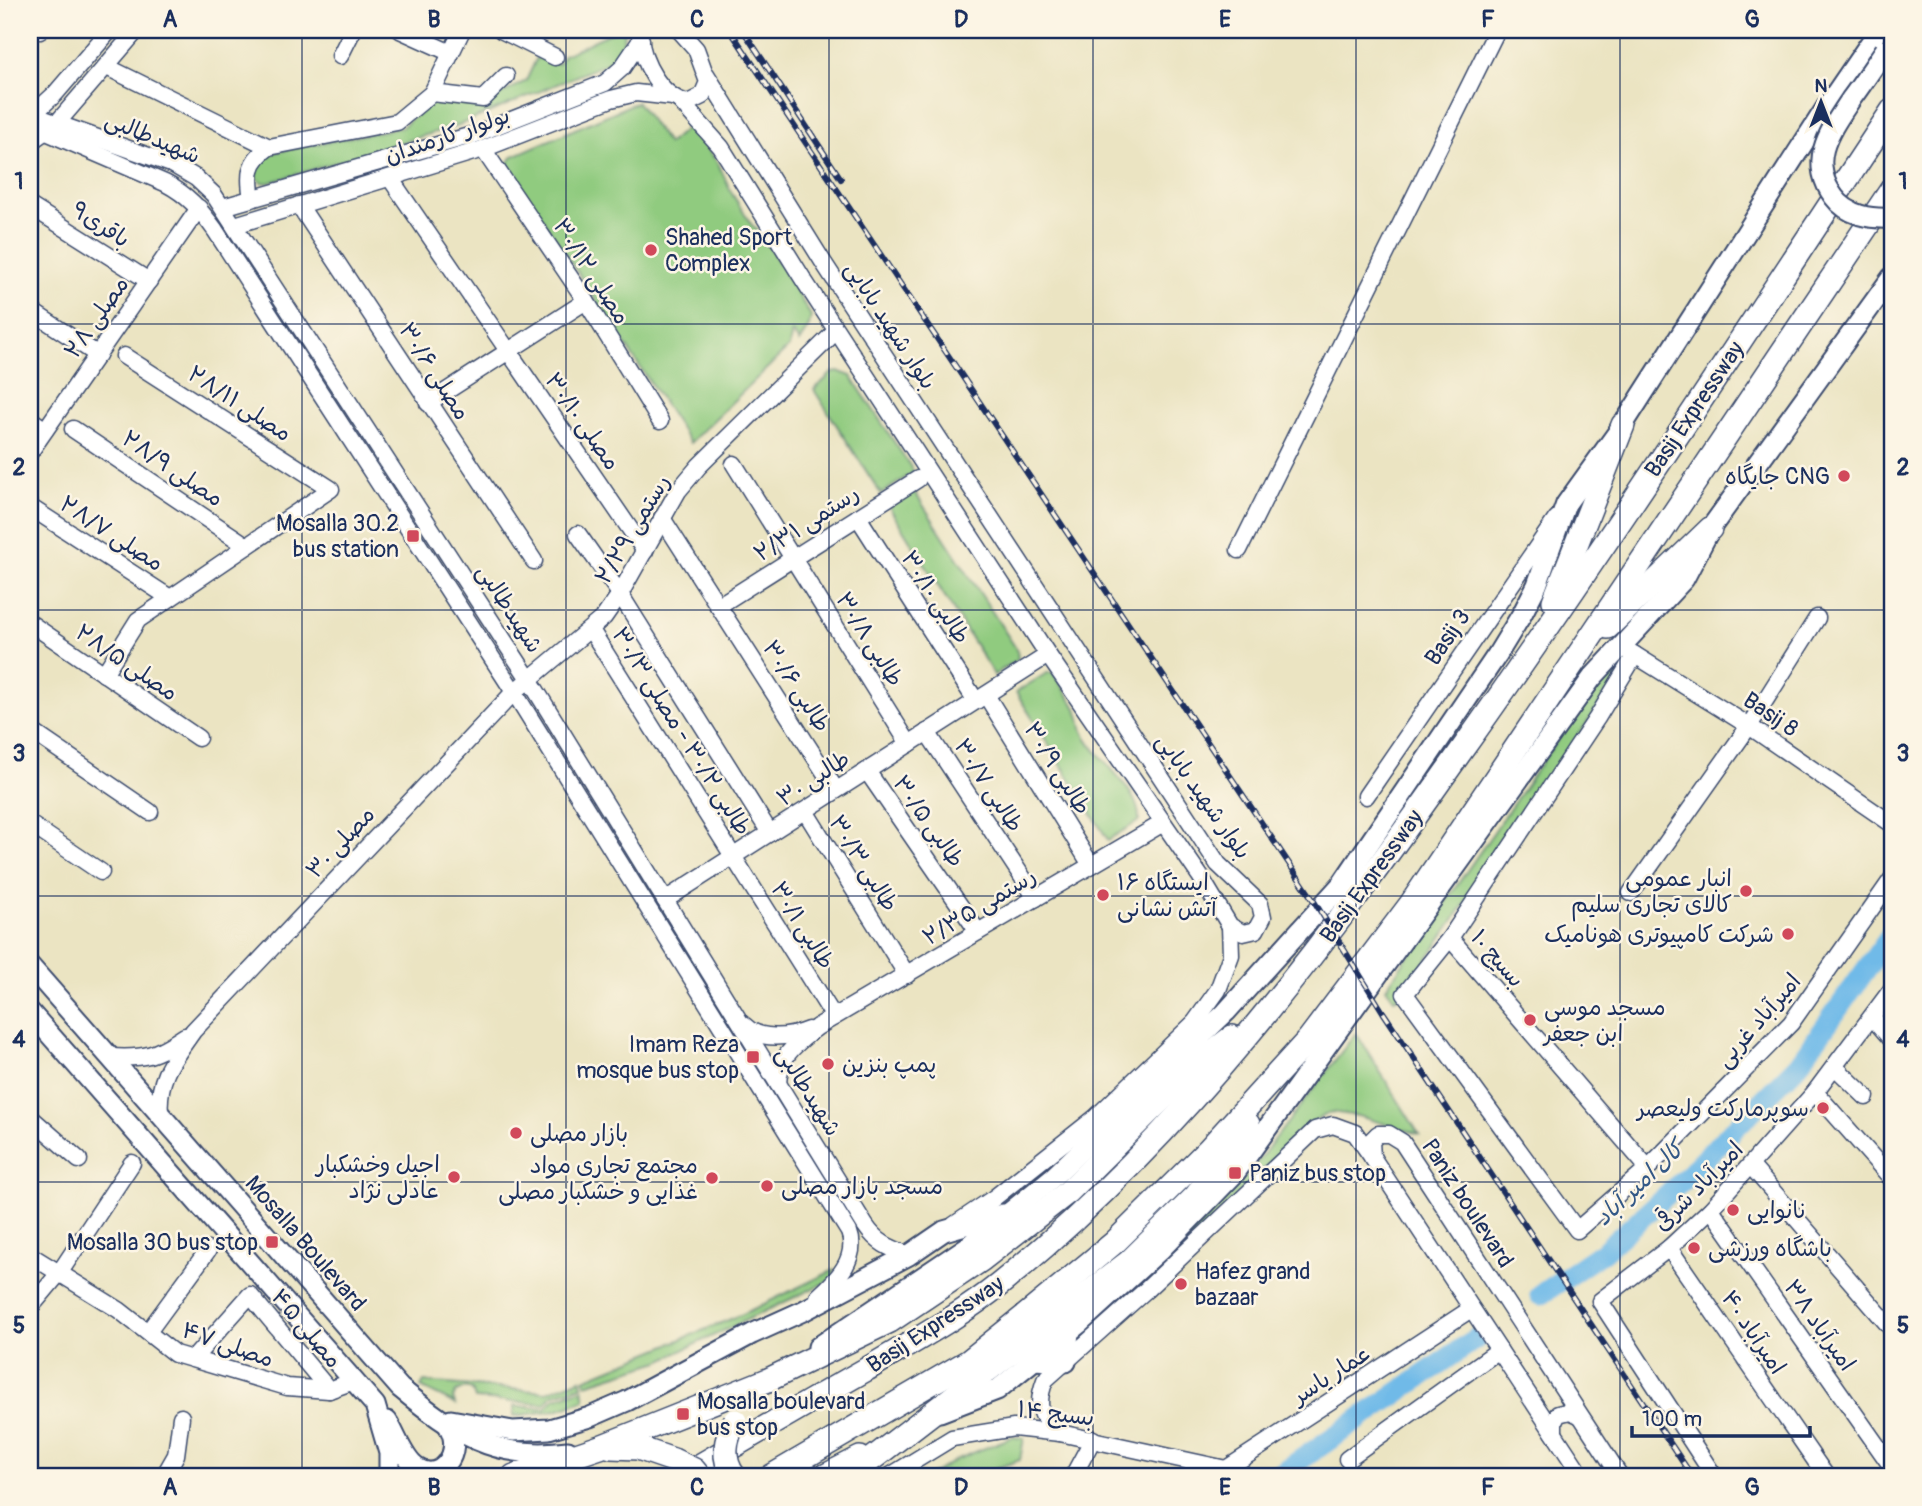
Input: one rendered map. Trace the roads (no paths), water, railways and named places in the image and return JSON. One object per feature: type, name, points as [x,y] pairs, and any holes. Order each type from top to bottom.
[{"type":"highway","name":"Basij Expressway","points":[[677,1468],[944,1324],[999,1285],[1084,1210],[1175,1119],[1271,1007],[1372,877],[1538,643],[1892,111]]},
{"type":"highway","name":"Basij Expressway","points":[[772,1476],[969,1361],[1024,1317],[1115,1242],[1208,1150],[1309,1039],[1411,904],[1892,189]]},
{"type":"highway","points":[[1538,643],[1623,425]]},
{"type":"highway","points":[[1573,661],[1710,528]]},
{"type":"highway","points":[[514,1476],[600,1447],[768,1380],[890,1321],[981,1260],[1068,1192],[1198,1064],[1271,1007]]},
{"type":"highway","points":[[850,1476],[1130,1261],[1196,1196],[1309,1039]]},
{"type":"highway","points":[[734,1476],[726,1459],[728,1433],[768,1380]]},
{"type":"highway","points":[[600,1447],[638,1448],[677,1468],[694,1470],[699,1476]]},
{"type":"highway","points":[[825,1476],[858,1458],[877,1456]]},
{"type":"main road","points":[[768,1380],[967,1247],[1052,1178],[1226,1012],[1341,885],[1522,614],[1537,585],[1566,504],[1623,425],[1829,103],[1879,30]]},
{"type":"main road","points":[[1889,44],[1830,131],[1822,149],[1821,168],[1827,187],[1839,203],[1855,214],[1874,219],[1892,218]]},
{"type":"main road","points":[[928,1417],[997,1390],[1069,1332],[1159,1251],[1235,1173],[1592,678],[1628,651],[1684,579],[1710,528],[1892,277]]},
{"type":"main road","name":"Mosalla Boulevard","points":[[30,966],[400,1388],[442,1422],[491,1447],[549,1454],[600,1447]]},
{"type":"main road","points":[[30,1012],[375,1405],[395,1432],[410,1462],[418,1469],[429,1471],[449,1462],[455,1448],[454,1437],[442,1422]]},
{"type":"main road","points":[[442,1422],[513,1431],[549,1429],[590,1417],[627,1401],[909,1255],[944,1231],[1013,1211],[1095,1118]]},
{"type":"main road","points":[[1034,1360],[1066,1362],[1069,1332]]},
{"type":"main road","points":[[375,1405],[389,1453],[389,1476]]},
{"type":"street","points":[[31,118],[110,30]]},
{"type":"street","points":[[30,142],[51,128],[137,30]]},
{"type":"street","points":[[340,56],[353,30]]},
{"type":"street","points":[[400,30],[451,53]]},
{"type":"street","points":[[252,199],[248,178],[256,157],[269,147],[397,122],[432,93],[462,30]]},
{"type":"street","points":[[676,99],[695,101],[702,96],[708,82],[695,49],[679,30]]},
{"type":"street","points":[[1239,550],[1497,30]]},
{"type":"street","points":[[511,32],[555,57]]},
{"type":"street","name":"بلوار شهید بابایی","points":[[640,35],[644,55],[655,78],[720,147],[836,331],[1048,655],[1200,876],[1230,926],[1243,933],[1256,930],[1263,918],[1260,904],[1218,864],[825,265],[706,74]]},
{"type":"street","name":"بولوار کارمندان","points":[[223,207],[476,134],[605,83],[622,68],[640,35]]},
{"type":"street","points":[[107,67],[269,147]]},
{"type":"street","points":[[432,93],[483,99],[506,76]]},
{"type":"street","name":"بولوار کارمندان","points":[[235,225],[483,149],[611,99],[636,93],[676,99]]},
{"type":"street","name":"شهیدطالبی","points":[[31,118],[184,193],[199,208],[521,686],[591,780],[865,1225],[874,1238],[887,1248],[909,1255]]},
{"type":"street","name":"شهیدطالبی","points":[[51,128],[174,165],[196,178],[223,207],[521,686],[575,790],[849,1232]]},
{"type":"street","name":"مصلی ۳۰/۱۲","points":[[483,149],[586,301],[660,421]]},
{"type":"street","name":"مصلی ۳۰/۱۰","points":[[390,178],[645,551]]},
{"type":"street","name":"باقری۹","points":[[30,205],[149,281]]},
{"type":"street","name":"مصلی ۳۰/۶","points":[[299,205],[534,561]]},
{"type":"street","name":"مصلی ۲۸","points":[[30,452],[199,208]]},
{"type":"street","points":[[428,403],[586,301]]},
{"type":"street","points":[[30,310],[98,355]]},
{"type":"street","name":"رستمی ۲/۲۹","points":[[521,686],[604,617],[620,594],[678,491],[699,466],[836,331]]},
{"type":"street","name":"مصلی ۲۸/۱۱","points":[[124,356],[331,489],[247,545]]},
{"type":"street","points":[[30,419],[46,429]]},
{"type":"street","name":"مصلی ۲۸/۹","points":[[73,429],[247,545]]},
{"type":"street","name":"طالبی ۳۰/۸","points":[[734,464],[909,744]]},
{"type":"street","name":"رستمی ۲/۳۱","points":[[718,606],[918,479]]},
{"type":"street","name":"Basij 3","points":[[1366,796],[1566,504]]},
{"type":"street","name":"مصلی ۲۸/۷","points":[[30,507],[170,598]]},
{"type":"street","name":"طالبی ۳۰/۱۰","points":[[858,517],[981,698]]},
{"type":"street","name":"طالبی ۳۰/۶","points":[[662,518],[836,790]]},
{"type":"street","points":[[578,534],[620,594],[770,833]]},
{"type":"street","points":[[104,674],[138,620],[247,545]]},
{"type":"street","points":[[1631,893],[1749,726],[1817,618]]},
{"type":"street","name":"مصلی ۲۸/۵","points":[[30,623],[198,738]]},
{"type":"street","name":"طالبی ۳۰/۲ - مصلی ۳۰/۳","points":[[591,630],[734,856]]},
{"type":"street","points":[[1450,938],[1597,718],[1628,651]]},
{"type":"street","name":"Basij 8","points":[[1628,651],[1749,726],[1892,824]]},
{"type":"street","name":"طالبی ۳۰","points":[[665,900],[1048,655]]},
{"type":"street","name":"مصلی ۳۰","points":[[193,1031],[521,686]]},
{"type":"street","name":"طالبی ۳۰/۹","points":[[981,698],[1091,865]]},
{"type":"street","points":[[30,730],[150,812]]},
{"type":"street","name":"طالبی ۳۰/۷","points":[[928,732],[1036,898]]},
{"type":"street","name":"طالبی ۳۰/۵","points":[[867,771],[978,932]]},
{"type":"street","points":[[575,790],[591,780]]},
{"type":"street","name":"طالبی ۳۰/۳","points":[[804,811],[907,975]]},
{"type":"street","name":"رستمی ۲/۳۵","points":[[817,1027],[1163,823]]},
{"type":"street","points":[[30,824],[101,872]]},
{"type":"street","name":"طالبی ۳۰/۱","points":[[734,856],[834,1017]]},
{"type":"street","name":"امیرآباد غربی","points":[[1450,938],[1405,993],[1577,1230],[1648,1168],[1791,1023],[1892,879]]},
{"type":"street","points":[[944,1231],[993,1198],[1095,1118],[1195,1022],[1218,990],[1231,955],[1230,926]]},
{"type":"street","name":"بسیج ۱۰","points":[[1450,938],[1648,1168]]},
{"type":"street","points":[[703,998],[718,987]]},
{"type":"street","name":"امیرآباد شرقی","points":[[1714,1476],[1600,1301],[1669,1248],[1711,1209],[1815,1092],[1892,989]]},
{"type":"street","points":[[1872,1017],[1892,1040]]},
{"type":"street","points":[[738,1019],[750,1032],[761,1035],[800,1033],[817,1027]]},
{"type":"street","points":[[778,1084],[778,1072],[789,1049],[817,1027]]},
{"type":"street","points":[[110,1057],[135,1059],[159,1054],[193,1031]]},
{"type":"street","points":[[160,1114],[162,1080],[193,1031]]},
{"type":"street","points":[[1835,1067],[1866,1097]]},
{"type":"street","points":[[1815,1092],[1892,1179]]},
{"type":"street","points":[[30,1117],[79,1160]]},
{"type":"street","points":[[1060,1433],[1047,1424],[1041,1413],[1040,1395],[1045,1380],[1146,1290],[1315,1130],[1333,1125],[1354,1133],[1372,1157],[1582,1476]]},
{"type":"street","name":"Paniz boulevard","points":[[1372,1157],[1371,1141],[1378,1134],[1389,1134],[1402,1142],[1620,1476]]},
{"type":"street","points":[[30,1308],[60,1272],[132,1163]]},
{"type":"street","points":[[1751,1166],[1892,1329]]},
{"type":"street","name":"امیرآباد ۳۸","points":[[1711,1209],[1892,1467]]},
{"type":"street","points":[[849,1232],[858,1237],[864,1231],[865,1225]]},
{"type":"street","points":[[803,1311],[834,1283],[848,1262],[852,1251],[849,1232]]},
{"type":"street","name":"امیرآباد ۴۰","points":[[1669,1248],[1826,1476]]},
{"type":"street","points":[[148,1332],[208,1250]]},
{"type":"street","name":"مصلی ۴۷","points":[[30,1255],[119,1310],[175,1354],[287,1387],[329,1390],[354,1381]]},
{"type":"street","name":"مصلی ۴۵","points":[[193,1359],[250,1295],[329,1390]]},
{"type":"street","name":"عمار یاسر","points":[[1220,1473],[1471,1309]]},
{"type":"street","points":[[1347,1459],[1499,1350]]},
{"type":"street","points":[[1553,1433],[1558,1414],[1570,1411],[1580,1415]]},
{"type":"street","points":[[164,1476],[176,1455],[181,1416]]},
{"type":"street","name":"بسیج ۱۴","points":[[890,1476],[952,1438],[1014,1428],[1093,1440],[1220,1473]]},
{"type":"street","points":[[1073,1476],[1093,1440]]},
{"type":"waterway","name":"کال امیر آباد","points":[[1540,1295],[1604,1251],[1677,1186],[1798,1065],[1892,933]]},
{"type":"waterway","points":[[1277,1476],[1477,1338]]},
{"type":"railway","points":[[730,30],[1312,898],[1383,1012],[1692,1476]]},
{"type":"railway","points":[[743,30],[841,179]]},
{"type":"place","name":"Shahed Sport Complex","points":[[651,250]]},
{"type":"place","name":"جایگاه CNG","points":[[1844,476]]},
{"type":"place","name":"Mosalla 30.2 bus station","points":[[413,536]]},
{"type":"place","name":"انبار عمومی کالای تجاری سلیم","points":[[1746,891]]},
{"type":"place","name":"ایستگاه ۱۶ آتش نشانی","points":[[1103,895]]},
{"type":"place","name":"شرکت کامپیوتری هونامیک","points":[[1788,934]]},
{"type":"place","name":"مسجد موسی ابن جعفر","points":[[1530,1020]]},
{"type":"place","name":"Imam Reza mosque bus stop","points":[[753,1057]]},
{"type":"place","name":"پمپ بنزین","points":[[828,1064]]},
{"type":"place","name":"سوپرمارکت ولیعصر","points":[[1823,1108]]},
{"type":"place","name":"بازار مصلى","points":[[516,1133]]},
{"type":"place","name":"Paniz bus stop","points":[[1235,1173]]},
{"type":"place","name":"اجیل وخشکبار عادلی نژاد","points":[[454,1177]]},
{"type":"place","name":"مجتمع تجاری مواد غذایی و خشکبار مصلی","points":[[712,1178]]},
{"type":"place","name":"مسجد بازار مصلی","points":[[767,1186]]},
{"type":"place","name":"نانوایی","points":[[1733,1210]]},
{"type":"place","name":"Mosalla 30 bus stop","points":[[272,1242]]},
{"type":"place","name":"باشگاه ورزشی","points":[[1694,1248]]},
{"type":"place","name":"Hafez grand bazaar","points":[[1181,1284]]},
{"type":"place","name":"Mosalla boulevard bus stop","points":[[683,1414]]}]
